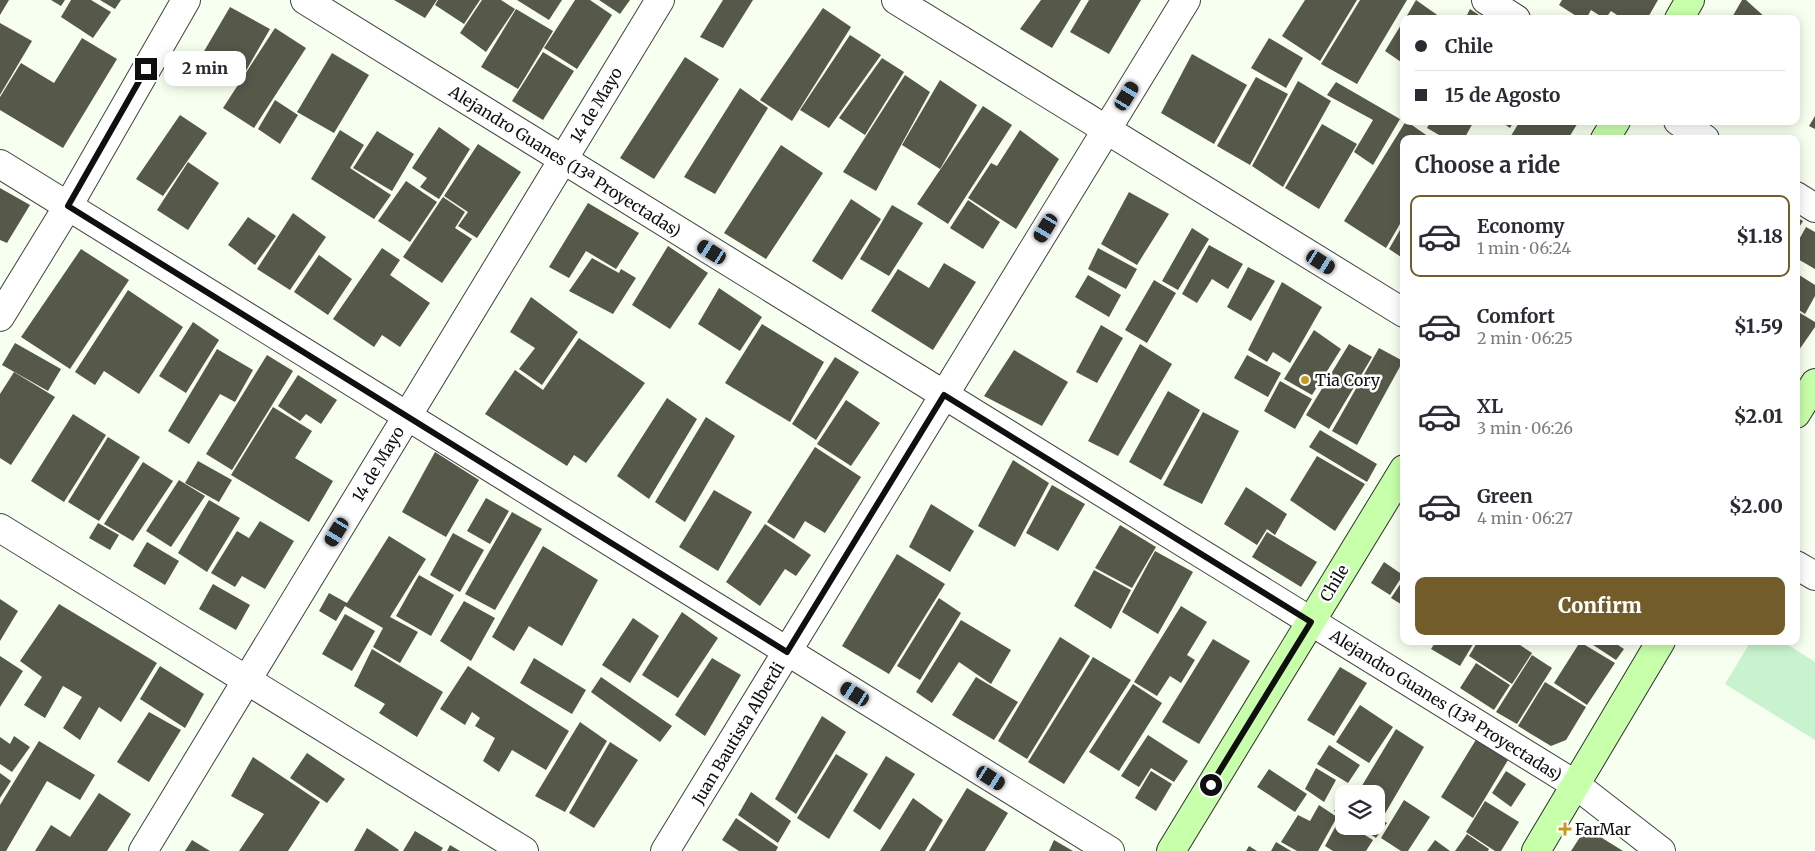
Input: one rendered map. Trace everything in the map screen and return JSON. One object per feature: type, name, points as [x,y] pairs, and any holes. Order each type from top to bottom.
[{"type":"street","points":[[0,317],[68,206],[186,0]]},
{"type":"street","name":"Alejandro Guanes (13ª Proyectadas)","points":[[305,0],[1576,785],[1661,851]]},
{"type":"street","name":"14 de Mayo","points":[[143,851],[660,0]]},
{"type":"street","points":[[896,0],[1107,128],[1400,311]]},
{"type":"street","name":"Juan Bautista Alberdi","points":[[665,851],[1186,0]]},
{"type":"street","points":[[1486,0],[1510,15]]},
{"type":"street","points":[[1681,15],[1690,0]]},
{"type":"street","points":[[1684,125],[1699,135]]},
{"type":"street","points":[[0,164],[1110,851]]},
{"type":"street","points":[[1800,199],[1815,208]]},
{"type":"street","points":[[1800,407],[1815,382]]},
{"type":"street","name":"Chile","points":[[1170,851],[1400,476]]},
{"type":"street","points":[[0,528],[524,851]]},
{"type":"street","points":[[1800,567],[1815,576]]},
{"type":"street","points":[[1536,851],[1659,645]]},
{"type":"green space","points":[[1749,645],[1788,645],[1815,662],[1815,740],[1725,684]]},
{"type":"building","points":[[0,0],[9,0],[0,15]]},
{"type":"building","points":[[51,0],[65,0],[61,6]]},
{"type":"building","points":[[71,0],[91,0],[111,12],[93,38],[61,17]]},
{"type":"building","points":[[100,0],[121,0],[115,9]]},
{"type":"building","points":[[394,0],[437,0],[425,18]]},
{"type":"building","points":[[438,0],[480,0],[464,24],[435,5]]},
{"type":"building","points":[[482,0],[501,0],[515,9],[486,52],[460,33]]},
{"type":"building","points":[[517,0],[562,0],[549,20]]},
{"type":"building","points":[[575,0],[590,0],[612,15],[577,69],[544,48]]},
{"type":"building","points":[[599,0],[630,0],[620,14]]},
{"type":"building","points":[[723,0],[753,0],[723,48],[700,37]]},
{"type":"building","points":[[1041,0],[1081,0],[1052,48],[1020,29]]},
{"type":"building","points":[[1089,0],[1141,0],[1109,54],[1070,32]]},
{"type":"building","points":[[1305,0],[1357,0],[1320,61],[1282,36]]},
{"type":"building","points":[[1360,0],[1407,0],[1357,84],[1321,64]]},
{"type":"building","points":[[1416,0],[1437,15],[1407,15]]},
{"type":"building","points":[[1562,0],[1658,0],[1649,15],[1617,15],[1611,11],[1608,15],[1599,15],[1591,10],[1588,15],[1575,15],[1559,5]]},
{"type":"building","points":[[1742,0],[1746,0],[1763,15],[1733,15]]},
{"type":"building","points":[[230,7],[270,29],[243,76],[203,53]]},
{"type":"building","points":[[823,8],[851,27],[792,121],[760,100]]},
{"type":"building","points":[[516,9],[553,31],[518,89],[481,67]]},
{"type":"building","points":[[1470,9],[1479,15],[1467,15]]},
{"type":"building","points":[[0,23],[32,41],[0,95]]},
{"type":"building","points":[[1400,27],[1400,61],[1385,51]]},
{"type":"building","points":[[275,28],[306,48],[254,128],[223,108]]},
{"type":"building","points":[[850,35],[881,55],[829,128],[800,110]]},
{"type":"building","points":[[82,38],[117,59],[63,148],[0,110],[0,97],[21,63],[54,83]]},
{"type":"building","points":[[1269,38],[1303,58],[1286,88],[1251,68]]},
{"type":"building","points":[[543,52],[574,71],[543,120],[512,101]]},
{"type":"building","points":[[332,53],[369,75],[334,133],[297,112]]},
{"type":"building","points":[[1192,54],[1247,85],[1214,144],[1161,113]]},
{"type":"building","points":[[685,57],[719,79],[654,179],[620,158]]},
{"type":"building","points":[[882,58],[904,72],[865,135],[839,118]]},
{"type":"building","points":[[905,75],[930,92],[876,191],[843,172]]},
{"type":"building","points":[[1256,77],[1288,94],[1250,165],[1217,146]]},
{"type":"building","points":[[940,80],[977,105],[940,169],[902,145]]},
{"type":"building","points":[[1298,81],[1331,101],[1283,187],[1252,166]]},
{"type":"building","points":[[1336,82],[1400,119],[1373,165],[1354,152],[1373,120],[1327,95]]},
{"type":"building","points":[[740,88],[768,108],[715,194],[684,177]]},
{"type":"building","points":[[275,100],[298,115],[280,144],[258,129]]},
{"type":"building","points":[[983,106],[1012,125],[948,224],[917,204]]},
{"type":"building","points":[[180,115],[207,133],[163,196],[136,179]]},
{"type":"building","points":[[1815,116],[1815,129],[1809,126]]},
{"type":"building","points":[[1322,124],[1357,144],[1319,209],[1285,188]]},
{"type":"building","points":[[1404,125],[1412,125],[1426,135],[1400,135],[1400,224],[1386,248],[1344,221]]},
{"type":"building","points":[[1429,125],[1472,125],[1466,135],[1439,135],[1427,128]]},
{"type":"building","points":[[1518,125],[1577,125],[1570,135],[1511,135]]},
{"type":"building","points":[[439,127],[470,149],[439,199],[420,187],[427,178],[412,168]]},
{"type":"building","points":[[340,130],[364,145],[350,168],[391,195],[374,219],[311,179]]},
{"type":"building","points":[[1020,130],[1059,159],[1016,229],[968,198],[991,163],[997,166]]},
{"type":"building","points":[[377,131],[414,154],[392,191],[353,168]]},
{"type":"building","points":[[478,144],[521,172],[477,238],[458,226],[468,212],[444,196]]},
{"type":"building","points":[[781,145],[823,173],[766,259],[724,233]]},
{"type":"building","points":[[188,162],[219,183],[188,230],[157,210]]},
{"type":"building","points":[[406,181],[437,202],[410,242],[378,221]]},
{"type":"building","points":[[0,188],[30,205],[7,243],[0,240]]},
{"type":"building","points":[[1129,192],[1169,214],[1137,265],[1101,244]]},
{"type":"building","points":[[443,197],[465,212],[455,228],[472,239],[442,283],[403,257]]},
{"type":"building","points":[[851,199],[881,219],[842,280],[812,261]]},
{"type":"building","points":[[968,200],[1000,222],[983,249],[950,228]]},
{"type":"building","points":[[588,203],[639,233],[616,269],[586,251],[569,278],[549,267]]},
{"type":"building","points":[[892,205],[923,223],[889,276],[860,259]]},
{"type":"building","points":[[293,213],[326,237],[290,290],[257,269]]},
{"type":"building","points":[[248,217],[276,236],[255,265],[228,245]]},
{"type":"building","points":[[1806,227],[1815,232],[1815,269],[1800,260],[1800,238]]},
{"type":"building","points":[[1192,228],[1209,239],[1178,290],[1162,281]]},
{"type":"building","points":[[1400,230],[1400,256],[1389,249]]},
{"type":"building","points":[[1209,245],[1243,264],[1228,289],[1212,279],[1197,303],[1182,294]]},
{"type":"building","points":[[668,246],[708,273],[670,329],[632,305]]},
{"type":"building","points":[[382,248],[400,260],[390,275],[430,303],[400,347],[382,335],[374,347],[333,319]]},
{"type":"building","points":[[1098,248],[1137,269],[1126,289],[1088,269]]},
{"type":"building","points":[[81,249],[129,280],[70,369],[21,337]]},
{"type":"building","points":[[319,255],[352,279],[328,315],[294,292]]},
{"type":"building","points":[[592,258],[619,273],[621,269],[636,278],[613,314],[569,291]]},
{"type":"building","points":[[944,263],[976,282],[933,350],[871,311],[898,269],[929,288]]},
{"type":"building","points":[[1248,267],[1275,281],[1251,321],[1227,307]]},
{"type":"building","points":[[1088,275],[1121,295],[1109,317],[1075,297]]},
{"type":"building","points":[[1800,276],[1815,285],[1815,296],[1805,314],[1800,311]]},
{"type":"building","points":[[1154,280],[1176,293],[1147,343],[1125,330]]},
{"type":"building","points":[[1282,282],[1322,307],[1290,363],[1273,352],[1267,362],[1248,350]]},
{"type":"building","points":[[719,288],[762,317],[740,351],[698,324]]},
{"type":"building","points":[[128,290],[183,327],[139,394],[104,371],[95,385],[75,372]]},
{"type":"building","points":[[531,297],[578,332],[542,385],[519,369],[535,348],[510,332]]},
{"type":"building","points":[[1800,313],[1815,322],[1815,327],[1800,349]]},
{"type":"building","points":[[193,322],[219,340],[186,393],[159,376]]},
{"type":"building","points":[[762,324],[824,362],[790,422],[725,383]]},
{"type":"building","points":[[1101,325],[1123,338],[1097,383],[1076,372]]},
{"type":"building","points":[[1314,330],[1341,349],[1312,395],[1284,379]]},
{"type":"building","points":[[579,338],[645,383],[586,463],[574,455],[567,466],[485,414],[515,370],[543,390]]},
{"type":"building","points":[[15,343],[61,369],[48,391],[2,365]]},
{"type":"building","points":[[1140,344],[1172,364],[1118,456],[1088,441]]},
{"type":"building","points":[[1349,344],[1372,357],[1329,429],[1306,415]]},
{"type":"building","points":[[1379,348],[1400,359],[1400,366],[1357,445],[1332,431]]},
{"type":"building","points":[[217,349],[253,370],[235,402],[220,394],[189,444],[168,431]]},
{"type":"building","points":[[1014,350],[1068,382],[1042,426],[984,396]]},
{"type":"building","points":[[267,355],[293,371],[232,470],[206,454]]},
{"type":"building","points":[[1247,355],[1281,373],[1268,397],[1234,378]]},
{"type":"building","points":[[835,357],[859,372],[816,440],[792,424]]},
{"type":"building","points":[[14,372],[55,397],[11,465],[0,458],[0,394]]},
{"type":"building","points":[[298,375],[337,400],[321,424],[306,414],[300,421],[278,406]]},
{"type":"building","points":[[1280,381],[1312,399],[1295,429],[1264,411]]},
{"type":"building","points":[[1168,391],[1200,410],[1161,480],[1129,462]]},
{"type":"building","points":[[667,398],[697,419],[649,499],[617,476]]},
{"type":"building","points":[[846,400],[880,423],[851,466],[817,444]]},
{"type":"building","points":[[273,407],[312,431],[295,458],[333,481],[309,522],[231,475]]},
{"type":"building","points":[[1203,412],[1239,431],[1202,504],[1163,485]]},
{"type":"building","points":[[73,414],[106,435],[64,502],[31,481]]},
{"type":"building","points":[[706,417],[735,436],[685,522],[655,502]]},
{"type":"building","points":[[1320,430],[1377,464],[1367,482],[1309,447]]},
{"type":"building","points":[[108,437],[140,457],[99,521],[68,502]]},
{"type":"building","points":[[815,447],[861,477],[825,533],[805,521],[794,539],[767,522]]},
{"type":"building","points":[[435,452],[479,480],[446,537],[402,512]]},
{"type":"building","points":[[1317,456],[1365,484],[1335,531],[1290,500]]},
{"type":"building","points":[[1013,460],[1049,483],[1015,547],[978,526]]},
{"type":"building","points":[[198,461],[232,480],[219,502],[185,483]]},
{"type":"building","points":[[143,462],[173,481],[133,541],[104,524]]},
{"type":"building","points":[[179,480],[205,496],[171,547],[146,531]]},
{"type":"building","points":[[1052,485],[1085,504],[1058,551],[1026,533]]},
{"type":"building","points":[[1246,487],[1287,514],[1275,535],[1267,529],[1257,545],[1224,524]]},
{"type":"building","points":[[714,490],[752,512],[718,571],[679,547]]},
{"type":"building","points":[[486,498],[509,511],[490,544],[467,531]]},
{"type":"building","points":[[209,500],[240,518],[207,572],[178,553]]},
{"type":"building","points":[[931,504],[974,531],[950,572],[909,547]]},
{"type":"building","points":[[512,512],[542,529],[495,610],[465,594]]},
{"type":"building","points":[[260,521],[294,541],[265,589],[242,576],[235,587],[211,573],[237,531],[249,538]]},
{"type":"building","points":[[98,523],[119,535],[110,550],[89,538]]},
{"type":"building","points":[[765,524],[811,555],[796,576],[785,569],[760,606],[726,582]]},
{"type":"building","points":[[1120,525],[1156,547],[1132,588],[1095,568]]},
{"type":"building","points":[[1267,532],[1317,562],[1301,587],[1252,557]]},
{"type":"building","points":[[453,533],[484,550],[460,592],[430,575]]},
{"type":"building","points":[[389,536],[426,559],[390,617],[418,632],[400,663],[373,647],[383,628],[345,606],[336,621],[319,611],[329,593],[347,603]]},
{"type":"building","points":[[147,542],[179,561],[165,585],[133,566]]},
{"type":"building","points":[[543,546],[598,580],[562,646],[529,626],[514,651],[492,637]]},
{"type":"building","points":[[1155,551],[1193,572],[1158,634],[1122,612]]},
{"type":"building","points":[[897,554],[945,584],[889,674],[842,646]]},
{"type":"building","points":[[1384,562],[1400,573],[1400,580],[1390,595],[1371,583]]},
{"type":"building","points":[[1094,570],[1131,590],[1111,629],[1074,606]]},
{"type":"building","points":[[419,575],[454,595],[431,636],[396,616]]},
{"type":"building","points":[[213,584],[250,605],[236,630],[199,609]]},
{"type":"building","points":[[1400,584],[1400,604],[1391,598]]},
{"type":"building","points":[[939,598],[961,613],[920,680],[897,666]]},
{"type":"building","points":[[0,599],[18,611],[0,641]]},
{"type":"building","points":[[464,601],[495,618],[471,661],[440,641]]},
{"type":"building","points":[[59,604],[157,663],[121,722],[99,707],[80,740],[63,728],[82,697],[63,686],[45,718],[24,705],[42,677],[20,661]]},
{"type":"building","points":[[1181,606],[1207,622],[1187,655],[1195,660],[1181,683],[1170,676],[1157,696],[1134,682]]},
{"type":"building","points":[[682,612],[718,638],[678,698],[642,675]]},
{"type":"building","points":[[345,614],[375,631],[352,671],[322,654]]},
{"type":"building","points":[[633,618],[659,636],[630,683],[602,665]]},
{"type":"building","points":[[961,620],[1011,650],[991,684],[959,662],[932,703],[916,692]]},
{"type":"building","points":[[1060,637],[1090,656],[1027,759],[998,741]]},
{"type":"building","points":[[1213,639],[1250,661],[1199,744],[1162,722]]},
{"type":"building","points":[[1434,645],[1473,645],[1460,666],[1431,649]]},
{"type":"building","points":[[1476,645],[1520,645],[1532,653],[1512,684],[1469,656]]},
{"type":"building","points":[[1578,645],[1585,645],[1615,663],[1587,705],[1554,683]]},
{"type":"building","points":[[1593,645],[1618,645],[1624,649],[1616,660]]},
{"type":"building","points":[[372,649],[443,692],[417,737],[379,713],[385,704],[354,686]]},
{"type":"building","points":[[1532,655],[1552,668],[1517,724],[1496,712]]},
{"type":"building","points":[[0,656],[23,671],[0,707]]},
{"type":"building","points":[[1093,657],[1131,680],[1064,784],[1028,762]]},
{"type":"building","points":[[534,658],[586,690],[572,714],[520,683]]},
{"type":"building","points":[[712,658],[741,675],[705,736],[675,715]]},
{"type":"building","points":[[1476,663],[1510,685],[1494,710],[1460,688]]},
{"type":"building","points":[[160,666],[204,694],[185,728],[140,699]]},
{"type":"building","points":[[468,666],[569,731],[546,770],[512,750],[499,772],[483,761],[495,738],[475,726],[480,718],[472,712],[465,725],[440,709]]},
{"type":"building","points":[[1340,667],[1367,683],[1334,736],[1307,720]]},
{"type":"building","points":[[601,677],[672,726],[660,742],[591,692]]},
{"type":"building","points":[[976,677],[1018,702],[994,740],[952,715]]},
{"type":"building","points":[[1545,682],[1586,707],[1566,740],[1551,746],[1518,726]]},
{"type":"building","points":[[1133,684],[1162,703],[1119,771],[1089,752]]},
{"type":"building","points":[[1360,705],[1393,727],[1369,763],[1336,742]]},
{"type":"building","points":[[149,712],[181,730],[149,782],[117,762]]},
{"type":"building","points":[[822,716],[846,732],[796,814],[775,799]]},
{"type":"building","points":[[580,722],[607,741],[565,812],[535,796]]},
{"type":"building","points":[[1396,729],[1424,747],[1385,814],[1385,785],[1362,785]]},
{"type":"building","points":[[1148,735],[1188,761],[1174,782],[1151,768],[1139,787],[1121,776]]},
{"type":"building","points":[[14,736],[30,747],[12,772],[0,764],[0,737],[10,744]]},
{"type":"building","points":[[1477,738],[1508,760],[1473,818],[1441,797]]},
{"type":"building","points":[[39,741],[95,775],[80,800],[47,781],[6,851],[0,851],[0,805]]},
{"type":"building","points":[[610,742],[638,760],[594,828],[569,813]]},
{"type":"building","points":[[1329,745],[1360,765],[1348,783],[1317,764]]},
{"type":"building","points":[[307,753],[345,779],[327,803],[290,778]]},
{"type":"building","points":[[836,754],[868,774],[829,839],[797,818]]},
{"type":"building","points":[[886,756],[915,774],[880,830],[853,811]]},
{"type":"building","points":[[253,757],[320,802],[288,851],[239,851],[264,814],[231,796]]},
{"type":"building","points":[[1316,768],[1336,780],[1324,802],[1305,789]]},
{"type":"building","points":[[1269,769],[1307,794],[1295,812],[1257,787]]},
{"type":"building","points":[[1151,771],[1172,784],[1156,811],[1135,798]]},
{"type":"building","points":[[1506,771],[1526,784],[1511,807],[1492,793]]},
{"type":"building","points":[[0,773],[11,781],[0,798]]},
{"type":"building","points":[[967,788],[1008,813],[985,851],[929,851]]},
{"type":"building","points":[[751,792],[791,821],[778,843],[738,815]]},
{"type":"building","points":[[99,793],[131,814],[107,851],[35,851],[51,825],[70,837]]},
{"type":"building","points":[[913,798],[943,820],[925,851],[880,851]]},
{"type":"building","points":[[1404,800],[1430,817],[1408,851],[1401,851],[1381,838],[1385,835],[1385,831]]},
{"type":"building","points":[[1485,801],[1519,822],[1501,851],[1495,851],[1466,832]]},
{"type":"building","points":[[1319,805],[1335,816],[1335,821],[1318,851],[1297,851],[1281,842],[1298,815],[1310,821]]},
{"type":"building","points":[[736,818],[778,847],[776,851],[739,851],[722,840]]},
{"type":"building","points":[[1335,827],[1335,835],[1365,835],[1373,840],[1366,851],[1333,851],[1325,846]]},
{"type":"building","points":[[367,828],[399,850],[354,851]]},
{"type":"building","points":[[1586,828],[1623,851],[1571,851]]},
{"type":"building","points":[[415,831],[443,848],[441,851],[403,851]]},
{"type":"building","points":[[1467,834],[1489,849],[1488,851],[1455,851]]},
{"type":"building","points":[[192,840],[210,851],[185,851]]},
{"type":"building","points":[[1054,840],[1073,851],[1049,851]]},
{"type":"building","points":[[1435,840],[1450,851],[1427,851]]},
{"type":"building","points":[[1276,842],[1291,851],[1271,851]]},
{"type":"building","points":[[450,845],[460,851],[447,851]]},
{"type":"building","points":[[1249,846],[1257,851],[1246,851]]},
{"type":"place","name":"Tia Cory","points":[[1305,380]]},
{"type":"place","name":"FarMar","points":[[1565,829]]},
{"type":"route","points":[[146,69],[68,206],[787,652],[944,395],[1311,622],[1211,785]]}]
